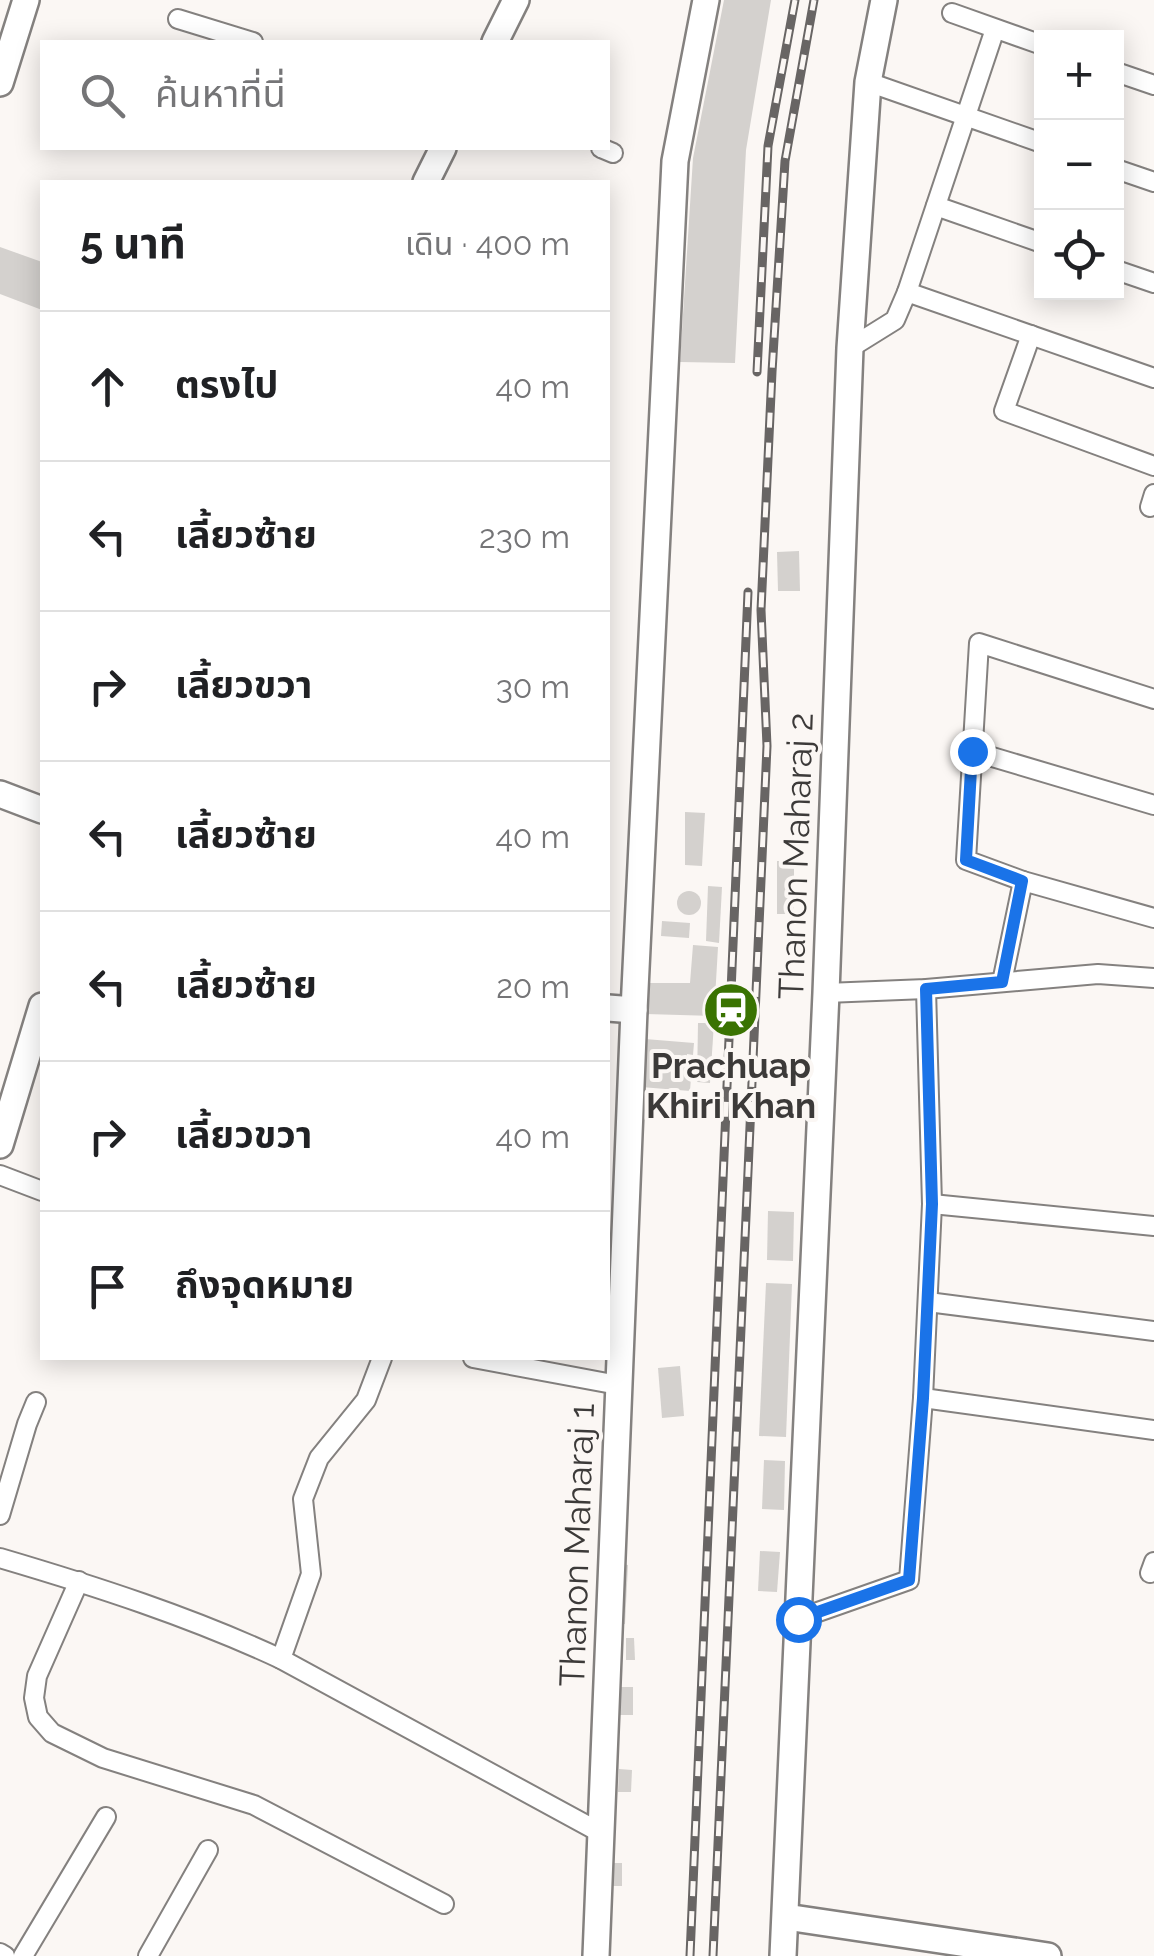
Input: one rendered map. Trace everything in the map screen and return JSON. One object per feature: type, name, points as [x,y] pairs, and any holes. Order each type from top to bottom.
[{"type":"street","points":[[0,83],[26,0]]},
{"type":"street","points":[[496,40],[516,0]]},
{"type":"street","name":"Thanon Maharaj 1","points":[[596,1956],[634,1010],[675,161],[706,0]]},
{"type":"street","name":"Thanon Maharaj 2","points":[[784,1956],[850,348],[868,82],[884,0]]},
{"type":"street","points":[[952,13],[1034,43]]},
{"type":"street","points":[[178,19],[247,40]]},
{"type":"street","points":[[850,348],[895,320],[995,29]]},
{"type":"street","points":[[1124,75],[1154,85]]},
{"type":"street","points":[[868,82],[1034,140]]},
{"type":"street","points":[[427,180],[442,150]]},
{"type":"street","points":[[1124,172],[1154,182]]},
{"type":"street","points":[[936,206],[1034,241]]},
{"type":"street","points":[[1124,273],[1154,283]]},
{"type":"street","points":[[907,292],[1154,378]]},
{"type":"street","points":[[1031,336],[1004,411],[1154,466]]},
{"type":"street","points":[[1154,699],[979,643],[966,860],[1022,881],[1154,918]]},
{"type":"street","points":[[972,751],[1154,806]]},
{"type":"street","points":[[0,794],[40,809]]},
{"type":"street","points":[[1002,982],[1022,881]]},
{"type":"street","points":[[826,993],[1098,974],[1154,978]]},
{"type":"street","points":[[798,1619],[909,1580],[932,1204],[926,989]]},
{"type":"street","points":[[610,1008],[634,1010]]},
{"type":"street","points":[[0,1144],[40,1013]]},
{"type":"street","points":[[0,1175],[40,1191]]},
{"type":"street","points":[[932,1204],[1154,1226]]},
{"type":"street","points":[[928,1302],[1154,1331]]},
{"type":"street","points":[[281,1659],[311,1574],[303,1499],[320,1458],[366,1400],[381,1360]]},
{"type":"street","points":[[484,1360],[618,1385]]},
{"type":"street","points":[[923,1398],[1154,1430]]},
{"type":"street","points":[[0,1515],[36,1402]]},
{"type":"street","points":[[0,1558],[79,1581],[236,1638],[601,1833]]},
{"type":"street","points":[[79,1581],[36,1676],[34,1698],[38,1717],[52,1733],[103,1758],[254,1806],[444,1904]]},
{"type":"street","points":[[23,1956],[106,1817]]},
{"type":"street","points":[[148,1956],[208,1850]]},
{"type":"street","points":[[786,1917],[976,1950],[1048,1956]]},
{"type":"building","points":[[724,0],[771,0],[746,150],[735,363],[680,362],[693,158]]},
{"type":"building","points":[[0,247],[40,261],[40,309],[0,294]]},
{"type":"building","points":[[799,551],[800,591],[778,591],[777,552]]},
{"type":"building","points":[[685,812],[705,813],[702,866],[685,865]]},
{"type":"building","points":[[777,861],[794,861],[794,914],[777,914]]},
{"type":"building","points":[[708,886],[722,887],[719,943],[706,941]]},
{"type":"building","points":[[689,891],[698,894],[698,912],[689,915],[680,912],[677,903],[680,894]]},
{"type":"building","points":[[662,921],[690,923],[689,938],[661,936]]},
{"type":"building","points":[[693,945],[718,947],[714,1016],[646,1014],[648,983],[690,983]]},
{"type":"building","points":[[698,1023],[714,1023],[710,1083],[697,1082]]},
{"type":"building","points":[[645,1039],[694,1043],[693,1055],[687,1054],[687,1064],[692,1064],[690,1091],[641,1087]]},
{"type":"building","points":[[768,1211],[794,1212],[793,1261],[767,1260]]},
{"type":"building","points":[[766,1283],[792,1284],[786,1437],[759,1436]]},
{"type":"building","points":[[680,1366],[684,1416],[662,1418],[658,1368]]},
{"type":"building","points":[[764,1460],[785,1461],[784,1510],[762,1509]]},
{"type":"building","points":[[760,1551],[780,1552],[777,1592],[758,1591]]},
{"type":"building","points":[[622,1564],[628,1565],[625,1624],[619,1624]]},
{"type":"building","points":[[626,1638],[634,1638],[635,1660],[626,1660]]},
{"type":"building","points":[[619,1687],[633,1687],[633,1715],[619,1715]]},
{"type":"building","points":[[619,1769],[632,1770],[631,1792],[618,1792]]},
{"type":"building","points":[[611,1863],[622,1863],[622,1886],[612,1886]]},
{"type":"railway","points":[[757,372],[768,146],[795,0]]},
{"type":"railway","points":[[713,1956],[767,746],[761,610],[772,372],[785,161],[814,0]]},
{"type":"railway","points":[[690,1956],[748,592]]},
{"type":"place","name":"Prachuap Khiri Khan","points":[[731,1010]]},
{"type":"route","points":[[798,1619],[909,1580],[932,1204],[926,989],[1002,982],[1022,881],[966,860],[972,751]]}]
